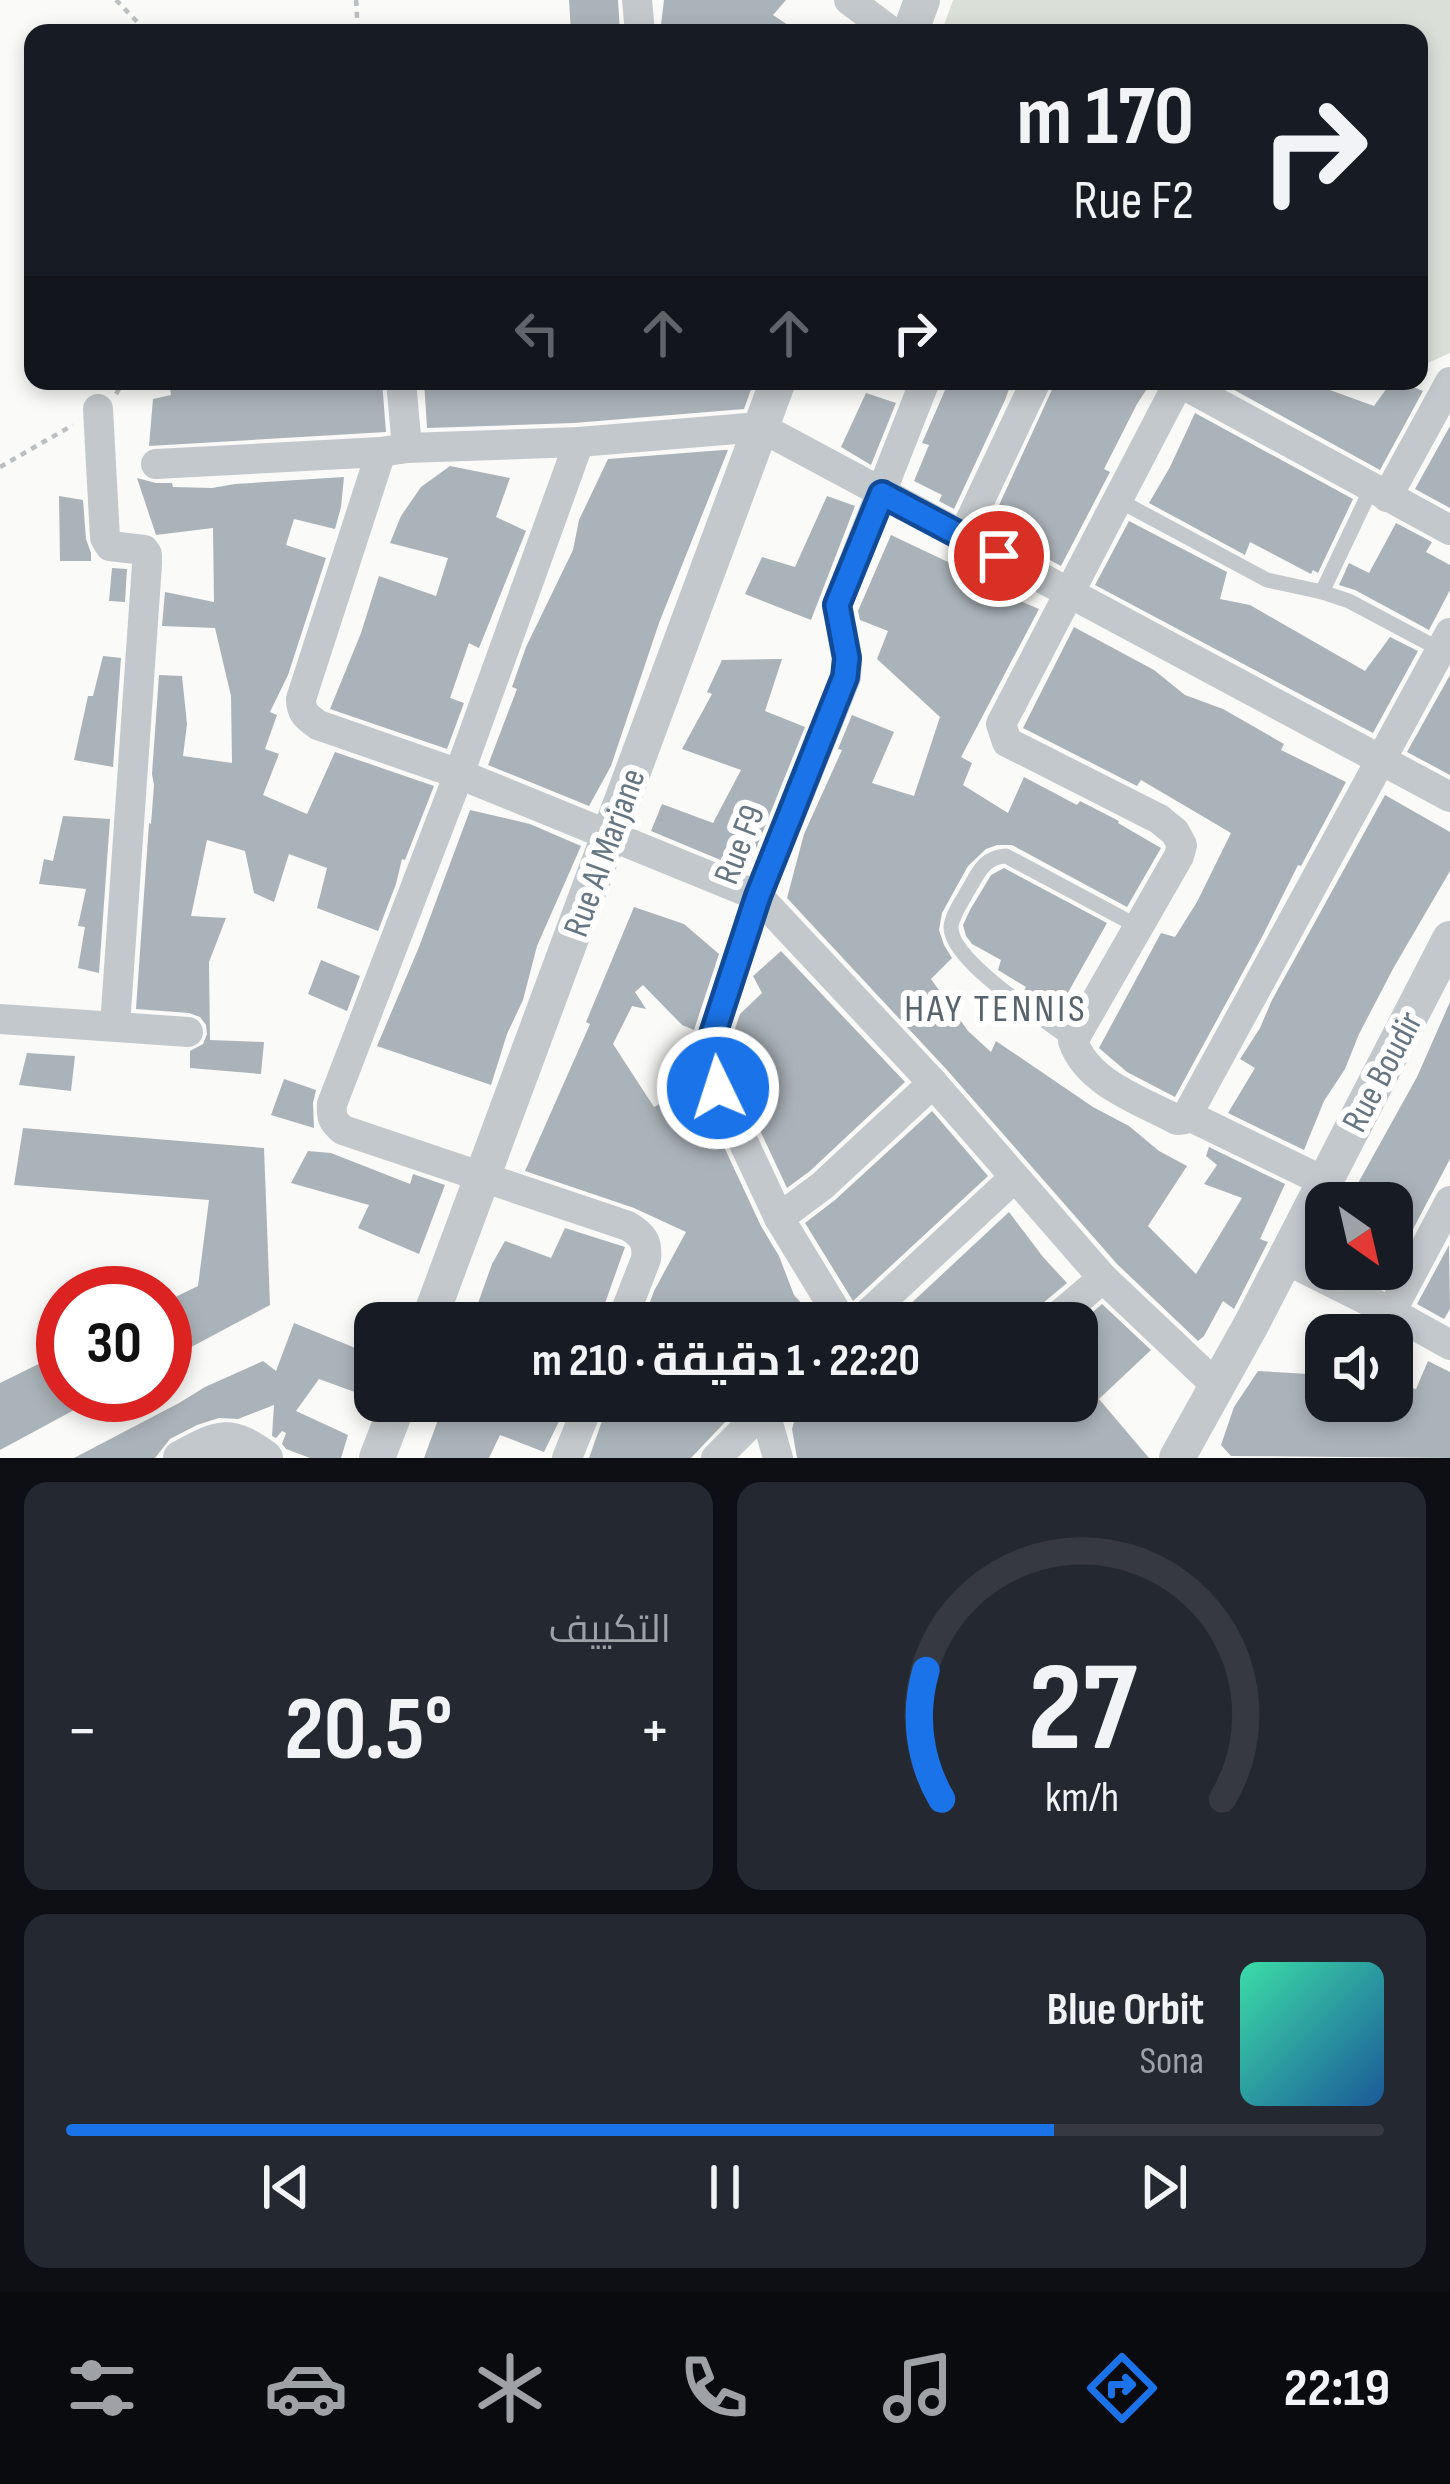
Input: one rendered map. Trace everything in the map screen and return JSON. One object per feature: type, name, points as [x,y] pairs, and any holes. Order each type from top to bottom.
[{"type":"street","points":[[849,0],[881,24]]},
{"type":"street","points":[[1379,493],[1450,382]]},
{"type":"street","points":[[399,390],[394,450],[301,698],[301,709],[318,725],[459,774],[758,896],[933,1083],[1103,1278],[1217,1386]]},
{"type":"street","name":"Rue Al Marjane","points":[[436,1302],[774,390]]},
{"type":"street","name":"Rue F9","points":[[830,1302],[779,1218],[718,1088],[710,1060],[712,1037],[758,896],[845,677],[847,658],[837,605],[922,390]]},
{"type":"street","points":[[963,536],[1032,390]]},
{"type":"street","points":[[1174,390],[1001,724],[1007,742],[1160,819],[1182,845],[1137,926],[1078,1052],[1093,1073],[1177,1120],[1186,1117],[1445,642]]},
{"type":"street","points":[[1192,390],[1450,530]]},
{"type":"street","points":[[98,409],[105,538],[110,546],[144,550],[148,564],[115,1026]]},
{"type":"street","points":[[156,464],[579,442],[760,427],[1450,797]]},
{"type":"street","points":[[579,442],[331,1117],[344,1130],[628,1226],[641,1235],[647,1249],[629,1302]]},
{"type":"street","name":"Rue Boudir","points":[[1178,1458],[1449,945]]},
{"type":"street","points":[[0,1019],[188,1032]]},
{"type":"street","points":[[779,1218],[822,1186],[933,1083]]},
{"type":"street","points":[[1186,1117],[1323,1181]]},
{"type":"street","points":[[881,1302],[1014,1178]]},
{"type":"street","points":[[1391,1312],[1450,1201]]},
{"type":"street","points":[[1285,1259],[1450,1345]]},
{"type":"street","points":[[1075,1302],[1103,1278]]},
{"type":"street","points":[[377,1458],[391,1422]]},
{"type":"street","points":[[567,1458],[582,1422]]},
{"type":"street","points":[[716,1458],[752,1422]]},
{"type":"street","points":[[772,1422],[778,1458]]},
{"type":"street","points":[[181,1458],[219,1441],[238,1440],[265,1458]]},
{"type":"lane","points":[[1322,592],[1379,493]]},
{"type":"lane","points":[[1118,500],[1267,580],[1322,592],[1445,642]]},
{"type":"lane","points":[[1078,1052],[970,964],[955,941],[954,916],[983,864],[1006,856],[1137,926]]},
{"type":"path","points":[[116,0],[139,24]]},
{"type":"path","points":[[0,467],[110,402],[118,390]]},
{"type":"shaded area","points":[[953,0],[1450,0],[1450,353],[1428,363],[1428,24],[944,24]]},
{"type":"building","points":[[569,0],[618,0],[619,24],[570,24]]},
{"type":"building","points":[[664,0],[786,0],[773,15],[786,24],[661,24]]},
{"type":"building","points":[[170,390],[383,390],[386,432],[149,446],[153,399],[171,395]]},
{"type":"building","points":[[425,390],[751,390],[744,409],[574,423],[427,428]]},
{"type":"building","points":[[945,390],[1009,390],[954,509],[939,501],[942,495],[914,481],[929,445],[922,443]]},
{"type":"building","points":[[1052,390],[1146,390],[1061,566],[989,527]]},
{"type":"building","points":[[1234,390],[1330,390],[1374,406],[1386,390],[1423,391],[1380,470]]},
{"type":"building","points":[[866,393],[896,403],[871,465],[841,447]]},
{"type":"building","points":[[1195,413],[1353,499],[1318,573],[1313,570],[1311,574],[1250,542],[1245,555],[1149,503]]},
{"type":"building","points":[[1450,426],[1450,508],[1415,489]]},
{"type":"building","points":[[728,450],[659,623],[611,766],[589,806],[488,765],[517,689],[512,687],[526,647],[573,550],[579,520],[608,459]]},
{"type":"building","points":[[450,466],[510,478],[496,517],[526,531],[479,648],[469,643],[450,698],[464,703],[447,749],[330,709],[379,576],[436,596],[448,558],[390,543],[421,487]]},
{"type":"building","points":[[344,477],[335,529],[294,519],[286,545],[326,558],[288,675],[270,712],[277,715],[265,749],[279,754],[263,795],[307,814],[335,752],[434,786],[378,931],[317,908],[327,868],[289,854],[274,902],[254,893],[245,851],[207,840],[191,916],[226,918],[209,962],[210,1040],[264,1042],[261,1074],[190,1068],[190,1051],[203,1044],[207,1034],[200,1017],[136,1009],[159,675],[182,676],[187,724],[183,756],[232,763],[231,696],[215,628],[162,626],[165,592],[214,602],[213,528],[156,535],[137,478],[172,483],[173,487],[212,488]]},
{"type":"building","points":[[59,496],[83,500],[91,561],[60,561]]},
{"type":"building","points":[[827,496],[855,506],[811,620],[745,594],[762,557],[795,567]]},
{"type":"building","points":[[1129,521],[1227,572],[1220,599],[1250,605],[1365,671],[1390,637],[1418,651],[1373,733],[1095,585]]},
{"type":"building","points":[[1396,523],[1432,542],[1426,552],[1450,565],[1450,590],[1429,630],[1339,585],[1349,563],[1369,573]]},
{"type":"building","points":[[891,535],[967,571],[1007,603],[1011,597],[1039,609],[961,757],[972,763],[963,785],[1008,813],[1024,777],[1119,821],[1161,848],[1127,907],[1012,845],[986,849],[968,866],[942,913],[939,930],[952,958],[931,979],[968,1031],[991,1052],[996,1041],[1187,1166],[1148,1226],[1196,1274],[1242,1198],[1204,1184],[1217,1165],[1206,1156],[1209,1147],[1285,1184],[1260,1239],[1268,1242],[1234,1309],[1223,1301],[1198,1341],[1117,1264],[947,1070],[787,898],[804,834],[842,750],[838,749],[852,715],[894,732],[872,783],[914,796],[940,717],[877,659],[888,631],[860,620],[858,611]]},
{"type":"building","points":[[112,568],[127,569],[125,602],[109,601]]},
{"type":"building","points":[[1074,627],[1154,670],[1185,695],[1223,709],[1284,744],[1281,750],[1346,782],[1175,1097],[1127,1072],[1099,1048],[1161,933],[1175,937],[1231,833],[1141,780],[1137,786],[1023,728]]},
{"type":"building","points":[[103,656],[121,658],[113,767],[74,760],[88,696],[93,696]]},
{"type":"building","points":[[782,659],[765,711],[805,727],[747,871],[651,831],[662,804],[713,823],[741,770],[682,749],[712,694],[707,692],[722,660]]},
{"type":"building","points":[[1450,675],[1450,775],[1407,752]]},
{"type":"building","points":[[1385,795],[1450,832],[1450,871],[1394,967],[1345,1069],[1324,1101],[1304,1150],[1228,1113],[1255,1068],[1240,1059]]},
{"type":"building","points":[[470,810],[530,824],[581,846],[537,946],[523,1000],[491,1085],[377,1046]]},
{"type":"building","points":[[63,816],[110,819],[99,973],[78,968],[85,927],[78,926],[86,889],[39,884],[44,859],[53,861]]},
{"type":"building","points":[[1004,868],[1107,923],[1056,1014],[998,970],[1001,960],[966,936],[963,925],[970,910],[991,875]]},
{"type":"building","points":[[634,907],[684,924],[719,954],[694,1030],[682,1025],[643,985],[635,992],[646,1009],[632,1006],[613,1044],[654,1107],[695,1085],[800,1302],[650,1302],[686,1232],[634,1208],[525,1171],[590,1024],[586,1022]]},
{"type":"building","points":[[781,951],[905,1082],[787,1188],[748,1105],[755,1099],[736,1080],[730,1058],[740,1014],[762,993],[753,976]]},
{"type":"building","points":[[321,960],[360,976],[347,1011],[308,994]]},
{"type":"building","points":[[1450,1002],[1450,1159],[1413,1229],[1413,1182],[1359,1182],[1417,1077]]},
{"type":"building","points":[[27,1053],[75,1056],[71,1091],[19,1085]]},
{"type":"building","points":[[284,1079],[316,1090],[314,1128],[271,1115]]},
{"type":"building","points":[[932,1111],[988,1176],[853,1301],[805,1223]]},
{"type":"building","points":[[23,1128],[264,1148],[270,1305],[192,1347],[192,1289],[198,1286],[209,1200],[14,1185]]},
{"type":"building","points":[[308,1151],[331,1153],[410,1184],[413,1174],[445,1185],[419,1254],[358,1228],[369,1205],[291,1183]]},
{"type":"building","points":[[1009,1212],[1067,1283],[1044,1302],[913,1302]]},
{"type":"building","points":[[565,1228],[625,1247],[605,1302],[478,1302],[505,1241],[551,1258]]},
{"type":"building","points":[[1449,1245],[1450,1309],[1444,1319],[1417,1304]]},
{"type":"building","points":[[1102,1304],[1151,1350],[1099,1399],[1149,1458],[797,1458],[794,1422],[1098,1422],[1098,1308]]},
{"type":"building","points":[[294,1323],[354,1347],[354,1392],[319,1379],[296,1411],[348,1435],[341,1458],[310,1458],[286,1449],[282,1444],[286,1433],[272,1436],[274,1405],[238,1419],[219,1418],[197,1425],[170,1439],[155,1458],[74,1458],[143,1422],[192,1422],[192,1395],[263,1361],[276,1371]]},
{"type":"building","points":[[1428,1361],[1450,1372],[1450,1458],[1231,1456],[1221,1445],[1234,1407],[1258,1371],[1305,1374],[1305,1422],[1413,1422],[1416,1389]]},
{"type":"building","points":[[36,1365],[36,1422],[52,1422],[0,1450],[0,1383]]},
{"type":"building","points":[[437,1422],[559,1422],[544,1452],[500,1435],[489,1458],[424,1458]]},
{"type":"building","points":[[602,1422],[725,1422],[691,1458],[589,1458]]},
{"type":"district","name":"HAY TENNIS","points":[[996,1007]]},
{"type":"route","points":[[718,1088],[710,1060],[712,1037],[758,896],[845,677],[847,658],[837,605],[882,494],[999,556]]}]
